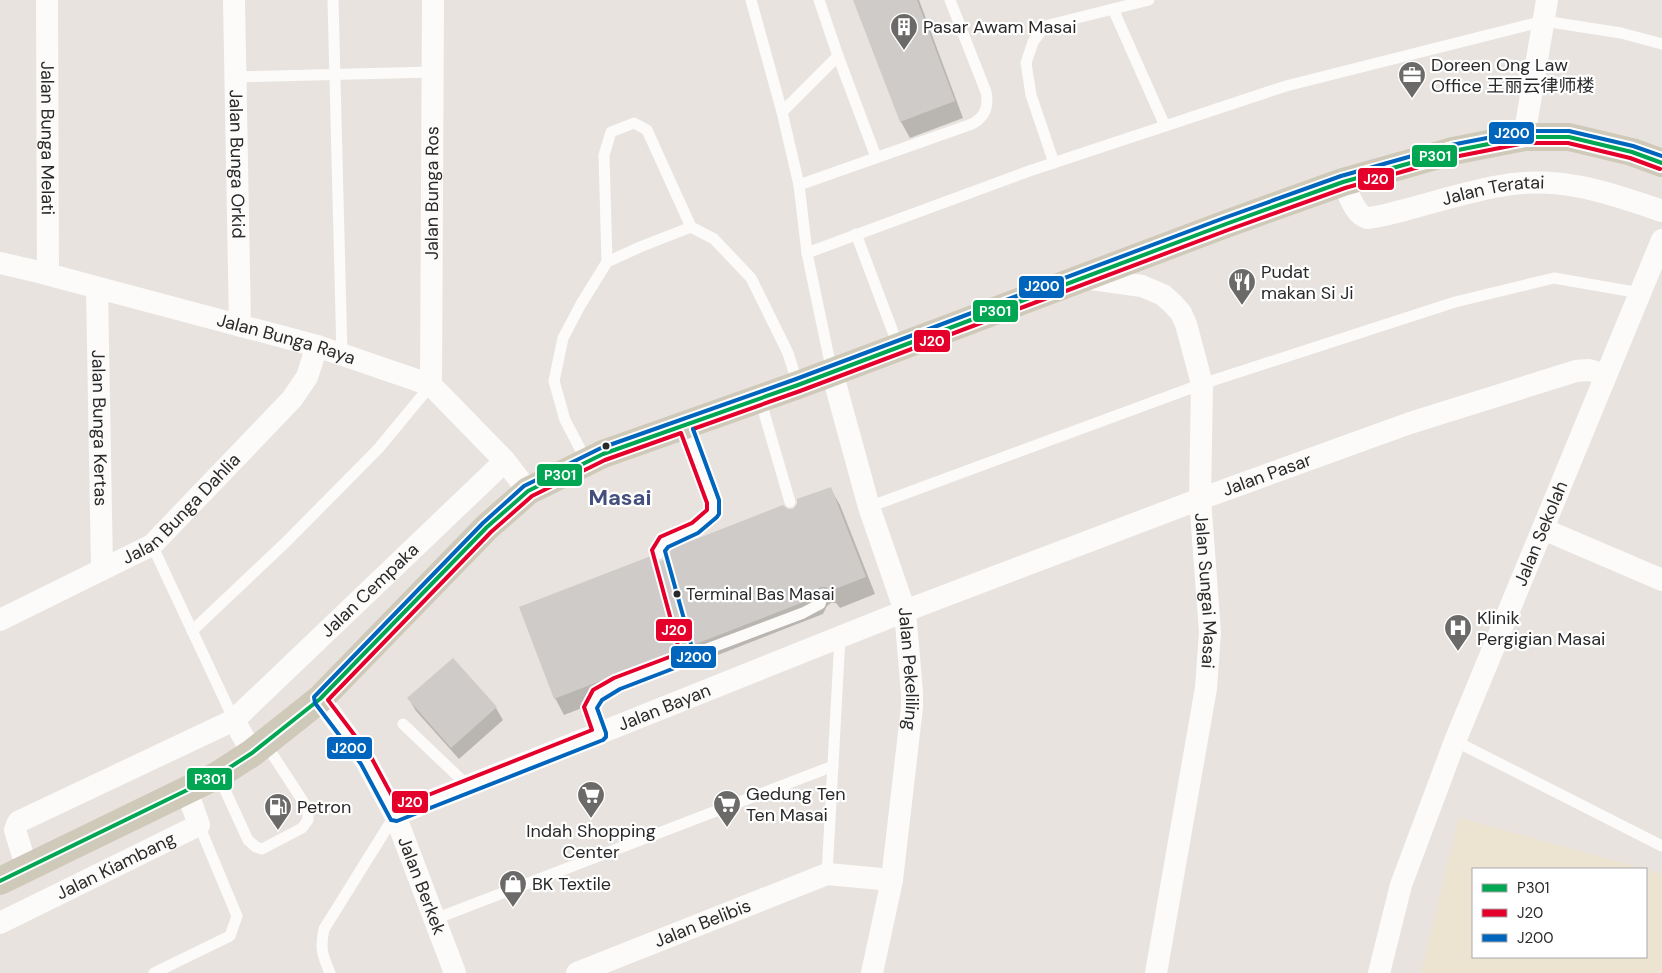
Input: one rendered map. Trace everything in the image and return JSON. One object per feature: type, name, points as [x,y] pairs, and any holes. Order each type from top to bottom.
[{"type":"main road","points":[[0,881],[187,791],[218,775],[259,748],[320,699],[487,527],[528,491],[603,454],[899,348],[1343,182],[1454,151],[1524,137],[1569,137],[1632,152],[1662,163]]},
{"type":"street","name":"Jalan Bunga Melati","points":[[47,0],[48,274]]},
{"type":"street","name":"Jalan Bunga Orkid","points":[[234,0],[240,326]]},
{"type":"street","name":"Jalan Bunga Ros","points":[[431,385],[433,0]]},
{"type":"street","points":[[1524,137],[1546,10]]},
{"type":"street","name":"Jalan Teratai","points":[[1343,182],[1357,211],[1367,218],[1495,187],[1526,183],[1582,186],[1662,211]]},
{"type":"street","name":"Jalan Sekolah","points":[[1379,973],[1401,885],[1455,741],[1662,240]]},
{"type":"street","name":"Jalan Bunga Raya","points":[[0,263],[48,274],[316,346],[431,385],[505,461],[528,491]]},
{"type":"street","name":"Jalan Sungai Masai","points":[[1084,278],[1142,286],[1163,295],[1173,304],[1186,324],[1202,384],[1200,499],[1210,632],[1206,688],[1156,973]]},
{"type":"street","name":"Jalan Bunga Kertas","points":[[97,288],[102,569]]},
{"type":"street","name":"Jalan Bunga Dahlia","points":[[0,620],[152,545],[292,399],[307,377],[316,346]]},
{"type":"street","name":"Jalan Pasar","points":[[905,612],[1200,499],[1410,423],[1576,371],[1589,370],[1606,374]]},
{"type":"street","name":"Jalan Pekeliling","points":[[832,372],[869,507],[905,612],[912,707],[892,880],[872,973]]},
{"type":"street","name":"Jalan Cempaka","points":[[29,867],[22,853],[15,830],[18,822],[234,720],[505,461]]},
{"type":"street","points":[[1543,530],[1662,580]]},
{"type":"street","name":"Jalan Bayan","points":[[395,815],[905,612]]},
{"type":"street","name":"Jalan Berkek","points":[[320,699],[366,761],[395,815],[456,973]]},
{"type":"street","points":[[234,720],[259,748]]},
{"type":"street","points":[[187,791],[199,825]]},
{"type":"street","name":"Jalan Kiambang","points":[[0,923],[199,825]]},
{"type":"street","name":"Jalan Belibis","points":[[577,973],[827,874],[892,880]]},
{"type":"lane","points":[[333,0],[342,355]]},
{"type":"lane","points":[[751,0],[782,112],[799,185],[807,253],[832,372]]},
{"type":"lane","points":[[819,0],[876,157]]},
{"type":"lane","points":[[799,185],[980,120],[986,112],[988,102],[986,92],[950,0]]},
{"type":"lane","points":[[1054,163],[1032,95],[1026,63],[1033,42],[1045,26],[1149,0]]},
{"type":"lane","points":[[1113,8],[1165,126]]},
{"type":"lane","points":[[807,253],[1054,163],[1286,86],[1546,10],[1662,44]]},
{"type":"lane","points":[[782,112],[838,56]]},
{"type":"lane","points":[[235,78],[432,72]]},
{"type":"lane","points":[[608,262],[604,154],[611,132],[634,122],[647,130],[691,227],[714,238],[751,278],[788,354],[798,385]]},
{"type":"lane","points":[[587,462],[565,420],[554,381],[563,338],[581,304],[608,262],[691,227]]},
{"type":"lane","points":[[856,234],[899,348]]},
{"type":"lane","points":[[869,507],[1202,384],[1455,302],[1554,278],[1640,293]]},
{"type":"lane","points":[[192,631],[286,542],[378,449],[431,385]]},
{"type":"lane","points":[[760,399],[790,502]]},
{"type":"lane","points":[[658,554],[658,550],[664,542],[695,528],[713,513],[713,502],[685,426]]},
{"type":"lane","points":[[152,545],[234,720]]},
{"type":"lane","points":[[600,734],[590,707],[597,695],[617,683],[686,652],[803,613],[820,604],[823,594]]},
{"type":"lane","points":[[827,874],[840,637]]},
{"type":"lane","points":[[403,724],[468,786]]},
{"type":"lane","points":[[1455,741],[1662,846]]},
{"type":"lane","points":[[218,775],[248,840],[256,847],[262,849],[302,828],[308,820],[308,809],[259,748]]},
{"type":"lane","points":[[435,919],[833,766]]},
{"type":"lane","points":[[330,973],[322,954],[321,942],[324,929],[395,815]]},
{"type":"lane","points":[[154,973],[230,936],[237,916],[199,825]]},
{"type":"shaded area","points":[[1459,818],[1641,868],[1472,868],[1472,958],[1647,958],[1647,869],[1662,874],[1662,973],[1421,973]]},
{"type":"building","name":"Pasar Awam Masai","points":[[853,0],[917,0],[955,101],[900,122]]},
{"type":"building","name":"Terminal Bas Masai","points":[[831,487],[866,577],[830,591],[826,587],[821,587],[814,598],[554,699],[519,607],[651,556],[656,561],[661,561],[668,550],[783,505],[788,509],[793,509],[797,504],[797,499]]},
{"type":"building","points":[[453,658],[497,707],[451,748],[407,698]]},
{"type":"transit line","name":"J200","points":[[693,429],[719,500],[719,514],[698,533],[668,547],[665,551],[694,655],[693,661],[620,689],[602,700],[597,708],[606,733],[606,737],[603,740],[397,821],[391,820],[361,764],[315,703],[314,697],[483,523],[524,486],[601,448],[796,379],[1341,176],[1451,145],[1523,131],[1569,131],[1633,146],[1662,156]]},
{"type":"transit line","name":"P301","points":[[0,881],[218,775],[252,753],[320,699],[487,527],[528,491],[603,454],[798,385],[1343,182],[1453,151],[1524,137],[1569,137],[1632,152],[1662,163]]},
{"type":"transit line","name":"J20","points":[[693,429],[1345,188],[1454,157],[1525,143],[1568,143],[1630,158],[1660,169]]},
{"type":"transit line","name":"J20","points":[[681,433],[707,503],[707,510],[692,523],[660,537],[652,550],[680,653],[614,678],[593,690],[584,707],[592,730],[398,807],[371,757],[328,700],[491,532],[532,496],[605,460],[681,433]]},
{"type":"place","name":"Pasar Awam Masai","points":[[904,51]]},
{"type":"place","name":"Doreen Ong Law Office 王丽云律师楼","points":[[1412,99]]},
{"type":"place","name":"Pudat makan Si Ji","points":[[1242,306]]},
{"type":"place","name":"Terminal Bas Masai","points":[[677,594]]},
{"type":"place","name":"Klinik Pergigian Masai","points":[[1458,652]]},
{"type":"place","name":"Indah Shopping Center","points":[[591,819]]},
{"type":"place","name":"Gedung Ten Ten Masai","points":[[727,828]]},
{"type":"place","name":"Petron","points":[[278,831]]},
{"type":"place","name":"BK Textile","points":[[513,908]]},
{"type":"district","name":"Masai","points":[[620,497]]}]
